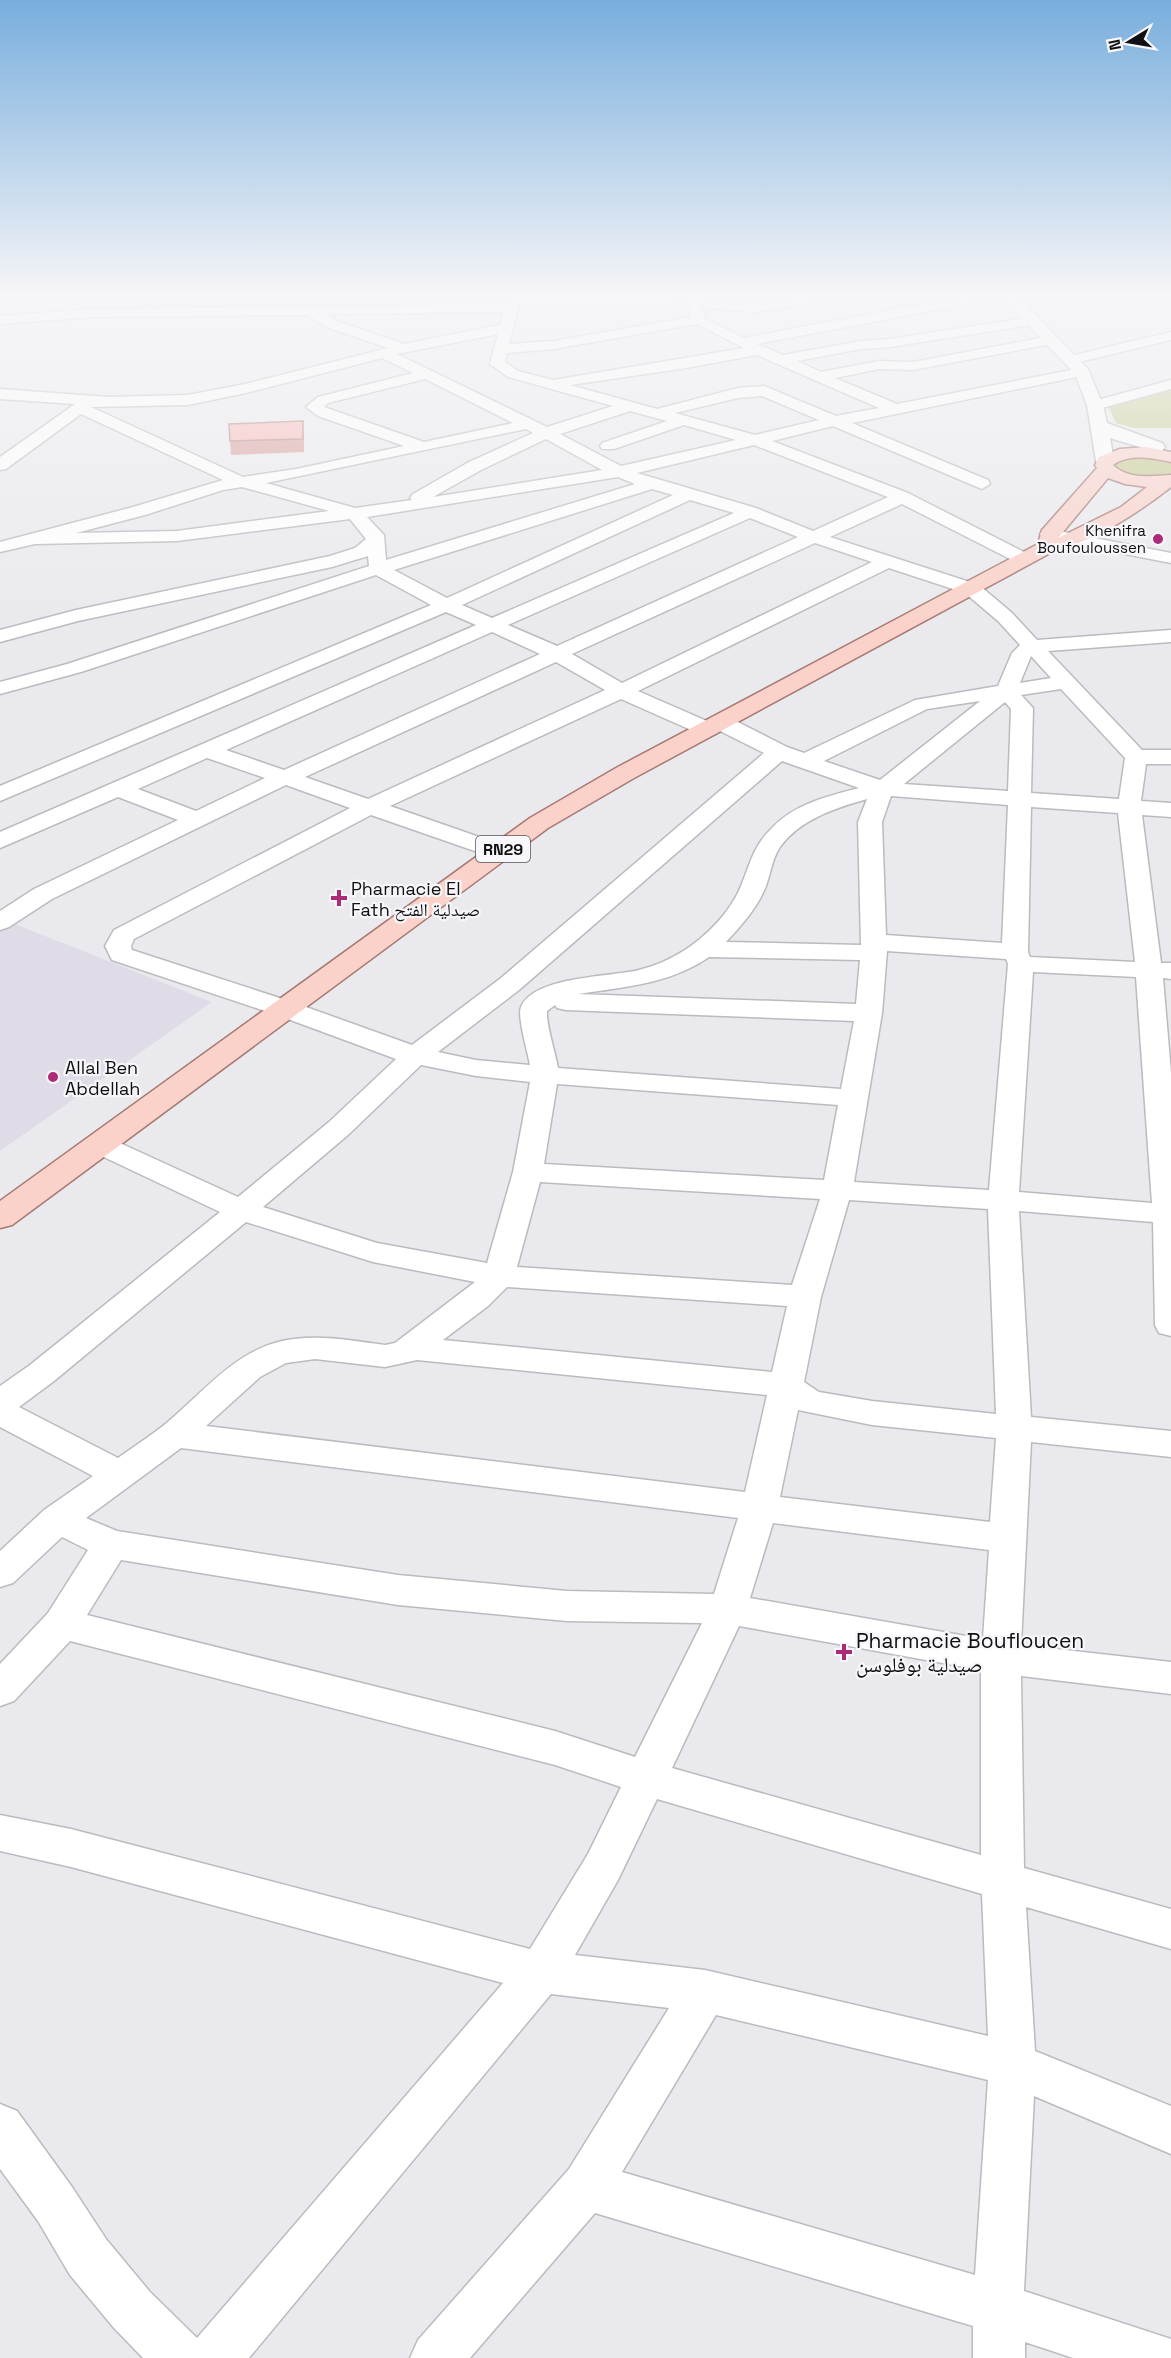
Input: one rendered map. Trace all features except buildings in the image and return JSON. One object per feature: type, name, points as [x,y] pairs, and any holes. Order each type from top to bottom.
[{"type":"main road","points":[[1105,465],[1118,455],[1159,450]]},
{"type":"main road","name":"RN29","points":[[0,1217],[99,1143],[286,1010],[538,823],[714,725],[972,589],[1024,559],[1048,540],[1105,465],[1130,479],[1169,481]]},
{"type":"main road","name":"RN29","points":[[1048,540],[1073,540],[1128,511],[1169,481]]},
{"type":"street","points":[[62,402],[85,405],[160,402]]},
{"type":"street","points":[[320,402],[314,407],[323,413],[421,446]]},
{"type":"street","points":[[484,402],[619,472],[688,495],[750,512],[813,537],[972,589],[1005,617],[1136,758],[1171,757]]},
{"type":"street","points":[[614,402],[755,440],[902,497],[1024,559]]},
{"type":"street","points":[[657,414],[703,402]]},
{"type":"street","points":[[790,402],[982,484]]},
{"type":"street","points":[[880,402],[895,409]]},
{"type":"street","points":[[38,539],[177,536],[403,507],[619,472],[924,402]]},
{"type":"street","points":[[1094,402],[1105,465]]},
{"type":"street","points":[[1095,405],[1106,402]]},
{"type":"street","points":[[0,465],[85,405]]},
{"type":"street","points":[[85,405],[239,482],[354,513],[371,528],[375,535],[378,569]]},
{"type":"street","points":[[403,507],[476,466],[629,406]]},
{"type":"street","points":[[608,446],[684,420]]},
{"type":"street","points":[[0,547],[139,512],[221,484],[296,474],[528,424]]},
{"type":"street","points":[[1099,426],[1159,450]]},
{"type":"street","points":[[552,436],[680,458]]},
{"type":"street","points":[[0,687],[74,668],[378,569],[652,484]]},
{"type":"street","points":[[0,794],[446,605],[688,495]]},
{"type":"street","points":[[0,922],[43,894],[285,777],[902,497]]},
{"type":"street","points":[[0,841],[750,512]]},
{"type":"street","points":[[1073,540],[1171,558]]},
{"type":"street","points":[[0,636],[76,616],[332,561],[358,554],[370,547],[374,541]]},
{"type":"street","points":[[852,1098],[545,1075],[476,1068],[415,1056],[121,955],[118,946],[123,935],[368,808],[889,561]]},
{"type":"street","points":[[378,569],[490,626],[557,654],[621,690],[779,752],[883,789],[1171,810]]},
{"type":"street","points":[[0,1573],[57,1520],[175,1435],[248,1369],[277,1353],[315,1348],[385,1356],[403,1353],[413,1348],[448,1318],[477,1298],[499,1276],[528,1172],[545,1075],[539,1037],[533,1020],[534,1008],[541,1001],[562,990],[630,980],[661,971],[703,949],[736,914],[753,887],[760,863],[768,848],[780,832],[794,820],[832,800],[883,789],[1006,691],[1022,653],[1033,646],[1171,636]]},
{"type":"street","points":[[806,761],[922,704],[1064,682]]},
{"type":"street","points":[[999,2358],[998,2308],[1012,2064],[1003,1879],[1001,1658],[1006,1538],[1014,1429],[1003,1200],[1018,958],[1018,799],[1022,708],[1006,691]]},
{"type":"street","points":[[205,750],[500,852]]},
{"type":"street","points":[[0,1402],[42,1373],[241,1210],[339,1128],[415,1056],[510,984],[779,752]]},
{"type":"street","points":[[1136,758],[1129,807],[1160,970],[1170,1214],[1171,1325]]},
{"type":"street","points":[[117,789],[197,819]]},
{"type":"street","points":[[215,2358],[541,1972],[603,1867],[728,1610],[760,1506],[805,1297],[837,1191],[869,1013],[874,947],[870,822],[883,789]]},
{"type":"street","points":[[703,949],[874,947],[1160,970]]},
{"type":"street","points":[[510,984],[541,1001],[869,1013]]},
{"type":"street","points":[[99,1143],[241,1210],[373,1252],[499,1276],[805,1297]]},
{"type":"street","points":[[528,1172],[1003,1200],[1170,1214]]},
{"type":"street","points":[[413,1348],[786,1385],[801,1398],[837,1408],[1014,1429],[1171,1444]]},
{"type":"street","points":[[0,1412],[122,1475]]},
{"type":"street","points":[[175,1435],[1006,1538]]},
{"type":"street","points":[[57,1520],[111,1544],[398,1590],[567,1606],[728,1610],[1001,1658],[1171,1678]]},
{"type":"street","points":[[0,1690],[62,1624],[111,1544]]},
{"type":"street","points":[[62,1624],[555,1748],[645,1778],[1171,1929]]},
{"type":"street","points":[[0,1833],[71,1848],[541,1972],[705,1991],[1012,2064],[1171,2130]]},
{"type":"street","points":[[436,2358],[586,2186],[705,1991]]},
{"type":"street","points":[[0,2128],[55,2204],[88,2256],[132,2310],[180,2358]]},
{"type":"street","points":[[586,2186],[998,2308],[1153,2358]]},
{"type":"shaded area","name":"Allal Ben Abdellah","points":[[12,923],[212,1002],[0,1151],[0,931]]},
{"type":"green space","points":[[1123,402],[1171,402],[1171,428],[1134,428],[1116,423],[1108,406]]},
{"type":"green space","points":[[1144,457],[1171,462],[1171,475],[1134,476],[1121,471],[1116,466],[1116,463],[1126,458]]},
{"type":"place","name":"Khenifra Boufouloussen","points":[[1158,539]]},
{"type":"place","name":"Pharmacie El Fath صيدلية الفتح","points":[[339,898]]},
{"type":"place","name":"Allal Ben Abdellah","points":[[53,1077]]},
{"type":"place","name":"Pharmacie Boufloucen صيدلية بوفلوسن","points":[[844,1652]]}]
